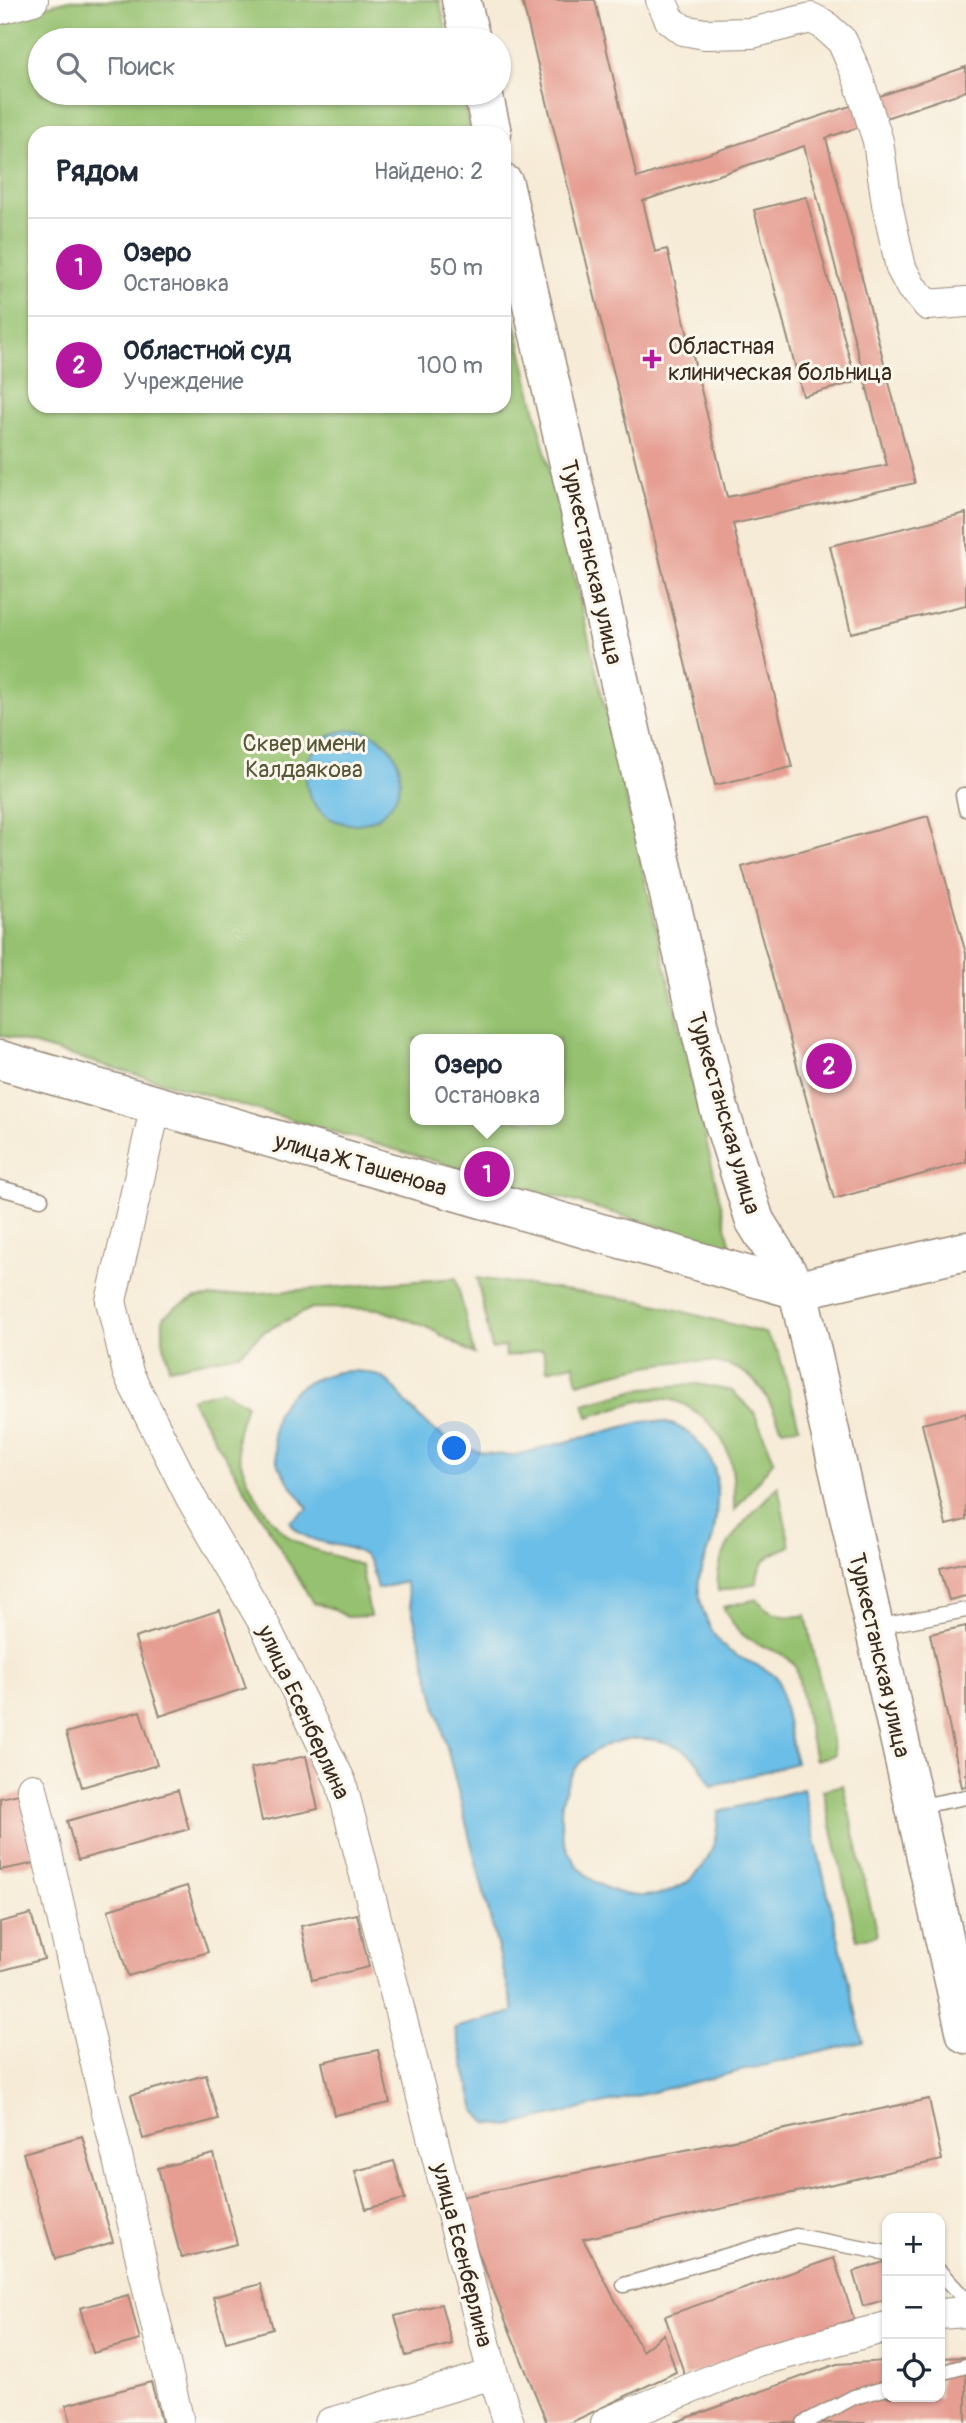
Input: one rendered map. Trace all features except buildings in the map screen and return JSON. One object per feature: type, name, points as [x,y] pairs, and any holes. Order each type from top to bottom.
[{"type":"street","points":[[0,9],[33,0]]},
{"type":"street","points":[[461,0],[468,28]]},
{"type":"street","points":[[661,0],[670,20],[682,30],[705,34],[752,33],[811,18],[823,24],[842,41],[857,75],[878,141],[889,215],[901,268],[911,287],[928,305],[966,302]]},
{"type":"street","points":[[486,105],[490,126]]},
{"type":"street","name":"Туркестанская улица","points":[[511,214],[718,1105],[755,1221],[798,1290],[966,2034]]},
{"type":"street","name":"улица Ж.Ташенова","points":[[0,1060],[798,1290],[966,1251]]},
{"type":"street","name":"улица Есенберлина","points":[[156,1105],[111,1301],[128,1373],[191,1498],[263,1622],[341,1782],[493,2374],[509,2423]]},
{"type":"street","points":[[32,1788],[179,2423]]},
{"type":"street","points":[[945,2314],[966,2312]]},
{"type":"street","points":[[606,2423],[758,2361],[882,2328]]},
{"type":"street","points":[[330,2423],[493,2374]]},
{"type":"lane","points":[[0,1188],[41,1199]]},
{"type":"lane","points":[[874,1628],[966,1610]]},
{"type":"lane","points":[[915,1807],[966,1797]]},
{"type":"lane","points":[[624,2285],[796,2236],[882,2252]]},
{"type":"lane","points":[[944,2276],[966,2300]]},
{"type":"lane","points":[[945,2372],[966,2366]]},
{"type":"lane","points":[[804,2423],[854,2397],[882,2389]]},
{"type":"green space","name":"Сквер имени Калдаякова","points":[[70,0],[439,0],[446,28],[28,28],[28,105],[464,105],[469,126],[28,126],[28,413],[511,413],[511,306],[731,1247],[0,1035],[0,17]]},
{"type":"green space","points":[[456,1278],[474,1354],[425,1326],[378,1309],[312,1308],[263,1332],[239,1354],[169,1368],[163,1339],[163,1317],[195,1298]]},
{"type":"green space","points":[[477,1278],[643,1301],[765,1333],[779,1354],[799,1427],[782,1429],[769,1402],[751,1378],[735,1368],[714,1362],[667,1363],[578,1383],[574,1364],[547,1370],[543,1349],[506,1357],[505,1346],[492,1349]]},
{"type":"green space","points":[[698,1384],[732,1391],[754,1412],[774,1460],[734,1511],[734,1483],[726,1447],[711,1425],[697,1413],[679,1402],[651,1399],[588,1417],[584,1404],[644,1388]]},
{"type":"green space","points":[[222,1390],[246,1404],[237,1436],[238,1449],[247,1478],[264,1509],[295,1541],[361,1566],[370,1616],[347,1617],[331,1608],[313,1603],[191,1399]]},
{"type":"green space","points":[[778,1486],[790,1546],[766,1559],[759,1569],[757,1583],[718,1591],[718,1575],[727,1547],[746,1521]]},
{"type":"green space","points":[[757,1599],[767,1609],[779,1615],[806,1615],[835,1755],[815,1760],[796,1667],[785,1656],[743,1635],[723,1607]]},
{"type":"green space","points":[[843,1785],[877,1935],[857,1940],[823,1790]]},
{"type":"water","points":[[353,730],[371,734],[386,744],[396,759],[400,777],[396,795],[386,810],[371,820],[353,824],[335,820],[320,810],[310,795],[306,777],[310,759],[320,744],[335,734]]},
{"type":"water","points":[[344,1371],[367,1372],[385,1379],[430,1427],[455,1443],[483,1453],[516,1455],[653,1421],[682,1429],[705,1449],[714,1467],[717,1497],[712,1541],[699,1582],[703,1610],[712,1631],[726,1649],[767,1670],[778,1679],[796,1763],[712,1786],[695,1759],[670,1744],[641,1739],[611,1743],[586,1757],[570,1778],[562,1803],[564,1840],[580,1868],[604,1887],[634,1896],[664,1893],[691,1879],[711,1852],[718,1812],[803,1789],[863,2042],[509,2126],[487,2123],[475,2110],[455,2028],[514,2012],[405,1582],[377,1589],[370,1563],[364,1555],[308,1537],[298,1531],[290,1521],[308,1509],[284,1476],[276,1458],[273,1431],[276,1417],[290,1394],[315,1379]]},
{"type":"place","name":"Областная клиническая больница","points":[[652,359]]},
{"type":"place","name":"Областной суд","points":[[829,1066]]},
{"type":"place","name":"Озеро","points":[[487,1174]]}]
